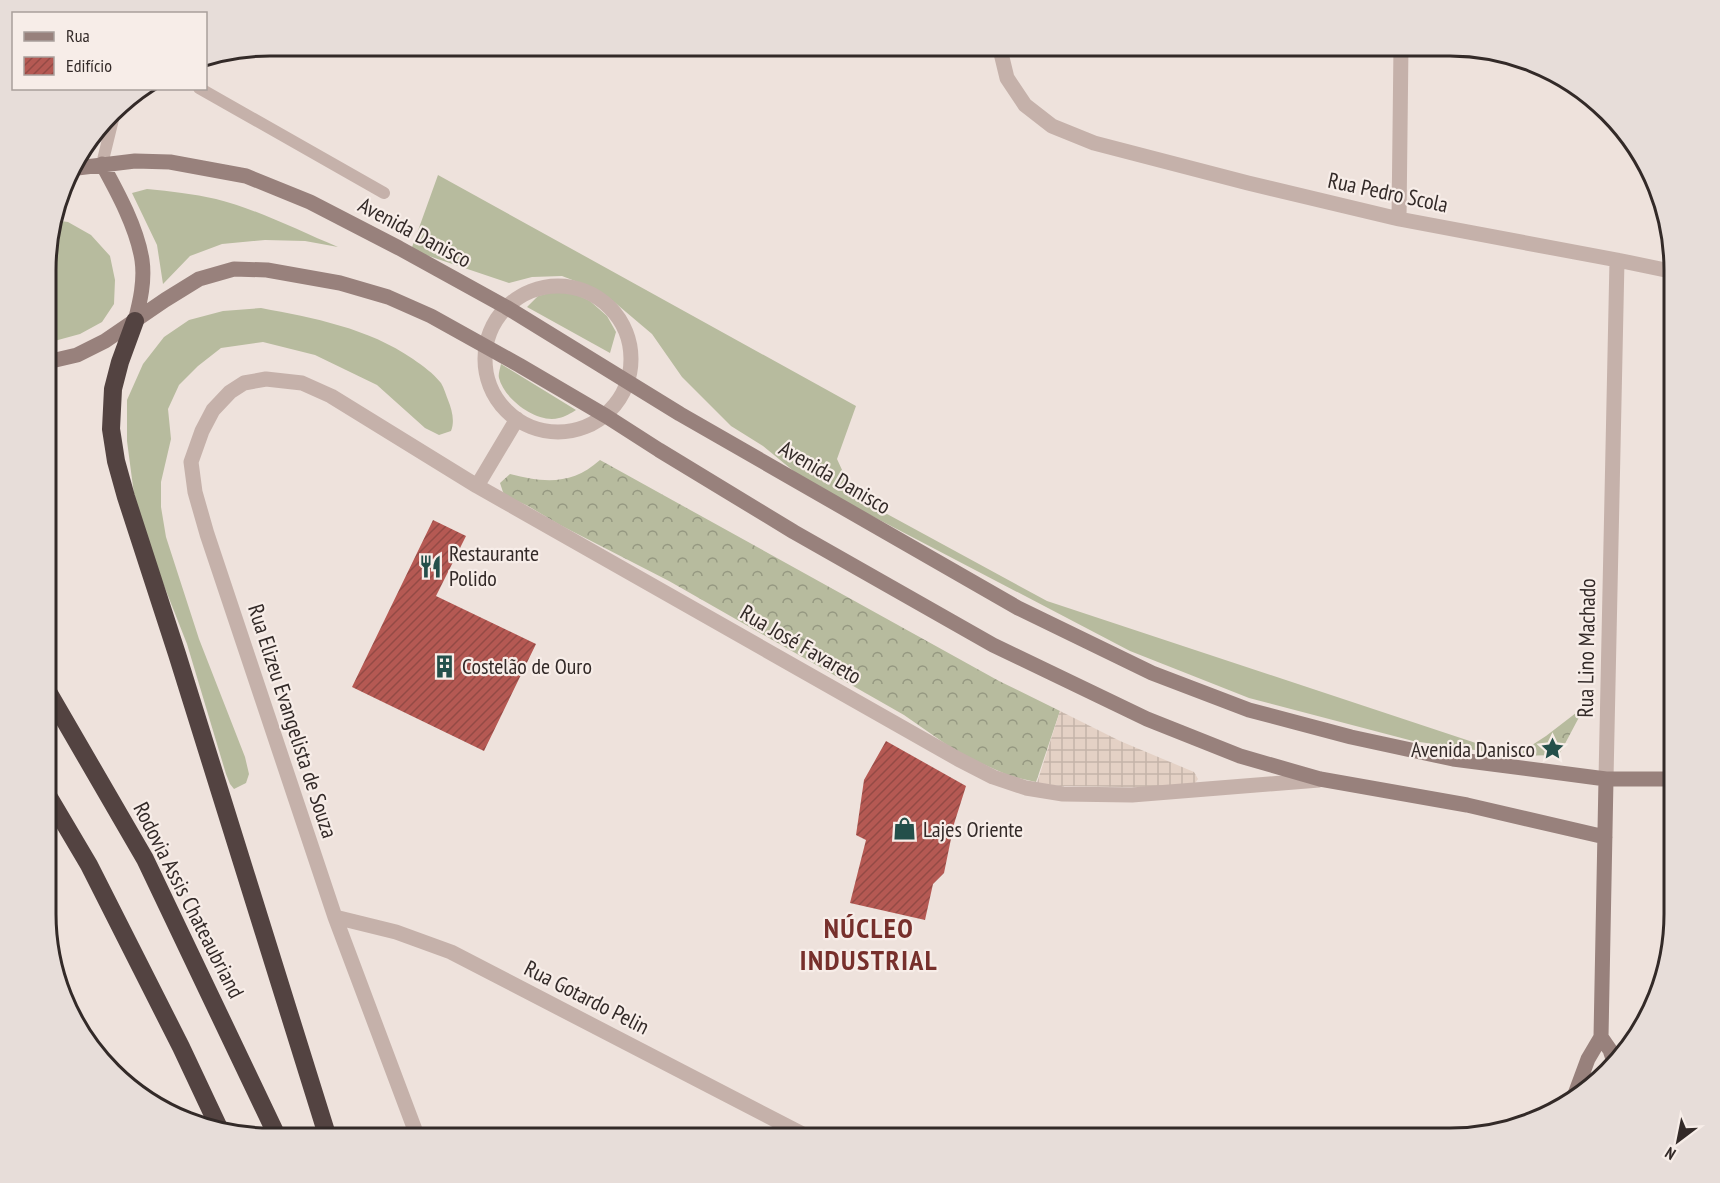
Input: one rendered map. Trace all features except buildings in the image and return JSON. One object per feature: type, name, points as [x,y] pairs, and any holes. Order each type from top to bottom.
[{"type":"highway","points":[[135,321],[112,389],[111,429],[116,461],[325,1128]]},
{"type":"highway","name":"Rodovia Assis Chateaubriand","points":[[56,706],[145,859],[273,1128]]},
{"type":"highway","points":[[56,809],[89,865],[215,1120]]},
{"type":"main road","name":"Avenida Danisco","points":[[82,167],[135,161],[170,162],[246,176],[310,202],[506,307],[698,424],[1018,608],[1152,673],[1249,710],[1351,737],[1453,759],[1606,779],[1664,779]]},
{"type":"main road","points":[[102,164],[122,202],[142,261],[142,294],[135,321]]},
{"type":"main road","points":[[56,360],[77,355],[105,341],[199,279],[234,269],[267,270],[340,283],[388,297],[431,316],[486,346],[606,416],[794,532],[993,645],[1147,719],[1240,756],[1320,779],[1467,805],[1605,837]]},
{"type":"main road","name":"Rua Lino Machado","points":[[1578,1085],[1588,1059],[1601,1037],[1606,779]]},
{"type":"main road","name":"Rua Lino Machado","points":[[1601,1037],[1611,1054]]},
{"type":"street","name":"Rua Pedro Scola","points":[[1001,56],[1006,78],[1025,105],[1052,126],[1094,143],[1399,219],[1664,270]]},
{"type":"street","points":[[1399,219],[1401,56]]},
{"type":"street","name":"Rua Lino Machado","points":[[1606,779],[1617,260]]},
{"type":"street","points":[[566,285],[587,291],[606,303],[620,319],[630,339],[633,361],[629,382],[619,401],[606,416],[572,431],[553,432],[534,428],[517,419],[503,407],[492,392],[484,360],[489,334],[495,321],[506,307],[523,293],[544,286],[566,285]]},
{"type":"street","name":"Rua Elizeu Evangelista de Souza","points":[[302,383],[266,379],[244,383],[230,392],[213,410],[190,462],[195,492],[207,534],[335,917],[414,1128]]},
{"type":"street","name":"Rua José Favareto","points":[[302,383],[331,396],[477,486],[993,777],[1026,788],[1063,794],[1132,795],[1320,779]]},
{"type":"street","points":[[477,486],[517,419]]},
{"type":"street","name":"Rua Gotardo Pelin","points":[[335,917],[396,932],[451,952],[791,1128]]},
{"type":"lane","points":[[203,90],[384,193]]},
{"type":"lane","points":[[102,164],[111,126]]},
{"type":"green space","points":[[438,175],[856,406],[837,459],[854,496],[1047,601],[1515,756],[1413,741],[1249,698],[1130,651],[807,482],[763,446],[731,426],[682,377],[652,334],[613,301],[588,286],[562,276],[532,277],[509,283],[411,250]]},
{"type":"green space","points":[[147,189],[190,194],[231,203],[338,247],[305,241],[265,240],[222,244],[190,256],[163,284],[157,245],[132,193]]},
{"type":"green space","points":[[61,221],[68,222],[91,235],[110,256],[115,280],[114,304],[102,322],[80,334],[56,341],[56,256]]},
{"type":"green space","points":[[553,292],[573,293],[590,301],[607,316],[616,332],[610,353],[527,307],[538,296]]},
{"type":"green space","points":[[261,308],[340,326],[396,348],[424,367],[441,383],[451,408],[453,423],[451,431],[439,435],[425,428],[377,385],[315,355],[263,342],[221,348],[179,385],[168,409],[171,439],[161,482],[161,507],[166,537],[199,639],[245,757],[249,774],[246,783],[234,789],[226,774],[187,644],[137,517],[127,441],[127,400],[143,364],[164,337],[189,320],[223,311]]},
{"type":"green space","points":[[501,364],[576,410],[563,417],[550,419],[532,414],[514,401],[502,386],[499,376]]},
{"type":"green space","points":[[600,460],[999,681],[1060,711],[1036,782],[1010,776],[960,754],[904,715],[669,581],[504,495],[500,483],[510,474],[546,480],[568,478],[590,468]]},
{"type":"green space","points":[[1585,706],[1559,755],[1515,756],[1546,736]]},
{"type":"shaded area","points":[[1060,711],[1120,741],[1194,772],[1198,779],[1193,786],[1177,788],[1061,786],[1037,783]]},
{"type":"place","name":"Restaurante Polido","points":[[431,566]]},
{"type":"place","name":"Costelão de Ouro","points":[[444,666]]},
{"type":"place","name":"Avenida Danisco","points":[[1553,749]]},
{"type":"place","name":"Lajes Oriente","points":[[905,829]]},
{"type":"district","name":"NÚCLEO INDUSTRIAL","points":[[869,944]]}]
